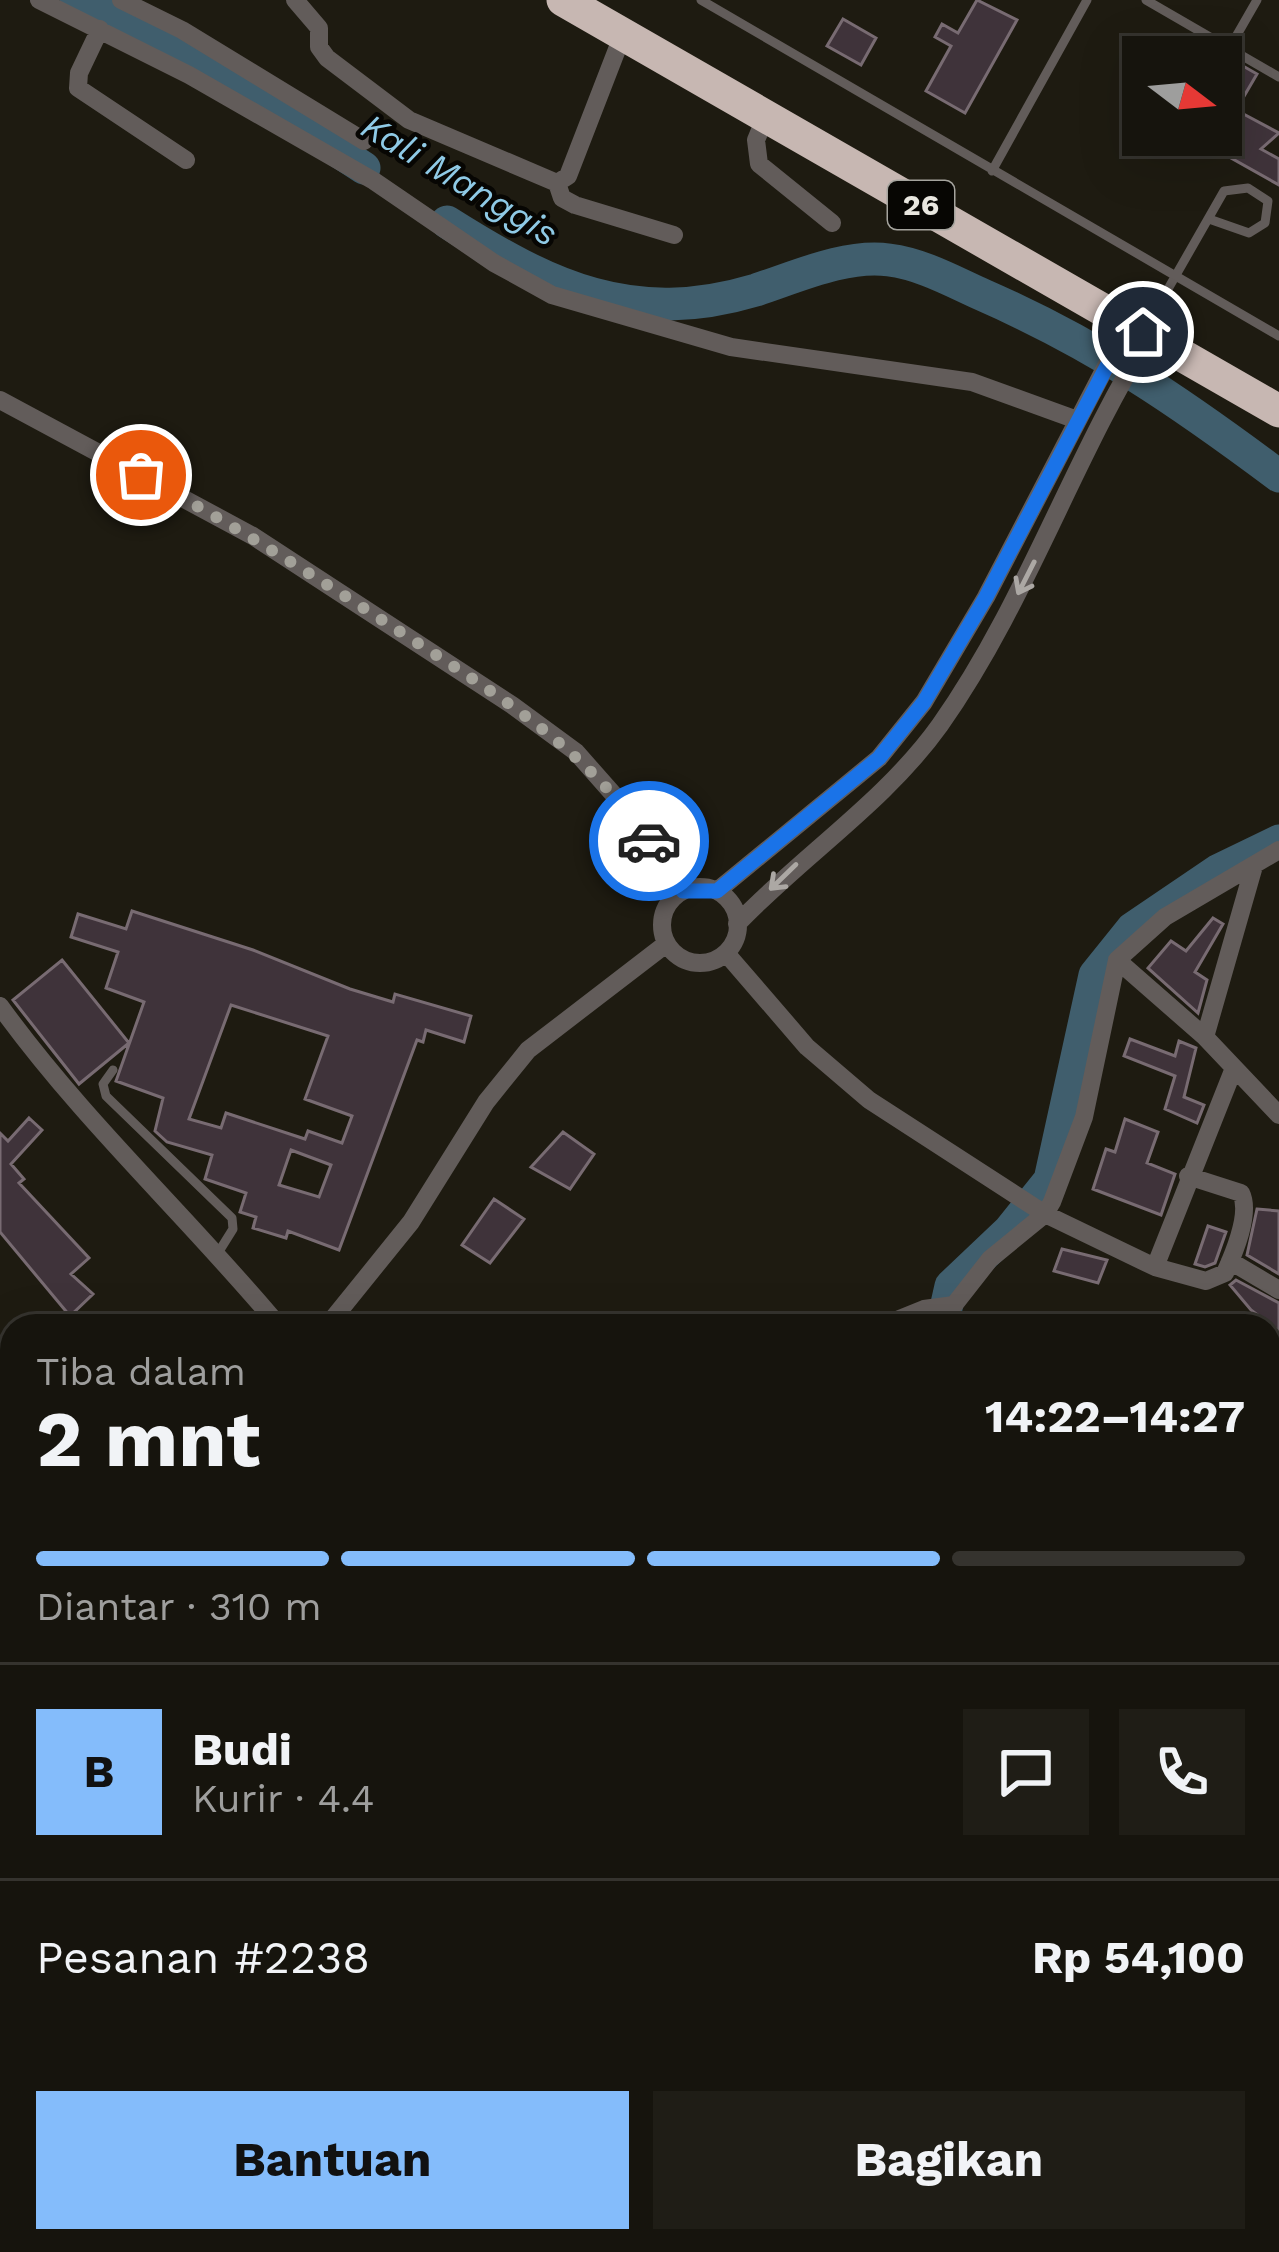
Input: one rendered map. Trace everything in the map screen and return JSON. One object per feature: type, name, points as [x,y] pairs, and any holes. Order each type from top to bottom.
[{"type":"highway","name":"26","points":[[563,0],[766,116],[1135,340],[1279,411]]},
{"type":"street","points":[[38,0],[100,28],[374,181],[494,263],[552,296],[731,347],[972,382],[1077,420]]},
{"type":"street","points":[[122,0],[182,30],[364,141]]},
{"type":"street","points":[[295,0],[320,28],[319,47],[327,58],[409,120],[557,183],[562,198],[575,205],[674,235]]},
{"type":"street","points":[[100,28],[79,73],[82,93],[186,160]]},
{"type":"street","points":[[557,183],[568,176],[623,34]]},
{"type":"street","points":[[766,116],[756,140],[759,164],[832,223]]},
{"type":"street","points":[[683,891],[717,891],[818,811],[901,733],[986,597],[1098,382],[1135,340]]},
{"type":"street","points":[[726,953],[737,924],[788,871],[900,776],[941,724],[1010,610],[1058,517],[1115,398],[1135,340]]},
{"type":"street","points":[[0,400],[253,536],[512,705],[576,752],[629,812],[683,891]]},
{"type":"street","points":[[1033,508],[1058,517]]},
{"type":"street","points":[[925,1314],[954,1305],[990,1259],[1043,1212],[1084,1117],[1117,960],[1165,917],[1279,850]]},
{"type":"street","points":[[1205,1037],[1254,866]]},
{"type":"street","points":[[683,891],[662,920],[667,944],[694,963],[726,953]]},
{"type":"street","points":[[717,891],[731,905],[737,924]]},
{"type":"street","points":[[337,1314],[411,1222],[486,1102],[528,1051],[667,944]]},
{"type":"street","points":[[726,953],[832,1072],[1043,1212],[1155,1267],[1206,1281],[1225,1273],[1246,1202],[1241,1192],[1188,1176]]},
{"type":"street","points":[[1117,960],[1205,1037],[1279,1115]]},
{"type":"street","points":[[0,1006],[72,1103],[218,1253],[269,1314]]},
{"type":"street","points":[[1155,1267],[1234,1068]]},
{"type":"street","points":[[1230,1261],[1279,1290]]},
{"type":"lane","points":[[701,0],[1279,336]]},
{"type":"lane","points":[[992,171],[1087,0]]},
{"type":"lane","points":[[1146,0],[1210,36]]},
{"type":"lane","points":[[1236,36],[1257,0]]},
{"type":"lane","points":[[1242,54],[1279,77]]},
{"type":"lane","points":[[1135,340],[1217,200],[1234,186],[1249,188],[1268,201],[1265,223],[1249,233],[1209,219]]},
{"type":"lane","points":[[113,1070],[103,1084],[106,1096],[232,1218],[233,1228],[218,1253]]},
{"type":"building","points":[[977,0],[1017,20],[965,113],[926,91],[951,46],[935,37],[942,24],[958,33]]},
{"type":"building","points":[[843,19],[876,38],[861,65],[827,46]]},
{"type":"building","points":[[1242,65],[1257,74],[1242,100]]},
{"type":"building","points":[[1242,113],[1279,133],[1261,149],[1279,159],[1279,185],[1227,156],[1242,156]]},
{"type":"building","points":[[132,911],[253,950],[350,989],[393,1002],[395,994],[471,1016],[464,1042],[426,1030],[423,1042],[417,1040],[339,1250],[288,1231],[286,1238],[253,1228],[256,1217],[240,1212],[246,1193],[205,1179],[212,1155],[167,1142],[155,1131],[163,1098],[116,1081],[144,1002],[106,988],[118,952],[71,937],[78,914],[126,929]],"holes":[[[231,1005],[328,1036],[305,1099],[352,1116],[342,1143],[308,1131],[305,1139],[226,1113],[221,1128],[189,1119]],[[291,1150],[331,1165],[319,1197],[279,1185]]]},
{"type":"building","points":[[1213,918],[1223,924],[1195,972],[1207,980],[1198,1013],[1148,968],[1171,941],[1186,951]]},
{"type":"building","points":[[62,960],[129,1043],[79,1084],[13,1000]]},
{"type":"building","points":[[1130,1039],[1175,1056],[1179,1041],[1196,1048],[1184,1097],[1204,1105],[1197,1123],[1165,1109],[1175,1076],[1124,1056]]},
{"type":"building","points":[[29,1118],[42,1130],[11,1164],[24,1179],[19,1183],[89,1258],[71,1274],[93,1294],[72,1314],[0,1232],[0,1133],[8,1141]]},
{"type":"building","points":[[1125,1119],[1158,1132],[1147,1163],[1175,1174],[1161,1215],[1093,1189],[1106,1149],[1115,1152]]},
{"type":"building","points":[[563,1132],[594,1154],[570,1189],[531,1167]]},
{"type":"building","points":[[494,1199],[524,1219],[490,1263],[462,1245]]},
{"type":"building","points":[[1257,1209],[1279,1211],[1279,1274],[1247,1255]]},
{"type":"building","points":[[1208,1226],[1226,1232],[1215,1263],[1205,1267],[1195,1264]]},
{"type":"building","points":[[1062,1249],[1107,1260],[1098,1283],[1054,1271]]},
{"type":"building","points":[[1236,1280],[1279,1303],[1279,1314],[1256,1314],[1230,1285]]},
{"type":"waterway","name":"Kali Manggis","points":[[76,0],[194,57],[364,168]]},
{"type":"waterway","name":"Kali Manggis","points":[[447,222],[557,282],[631,302],[711,300],[856,260],[914,265],[1101,355],[1279,476]]},
{"type":"waterway","name":"Kali Manggis","points":[[945,1314],[951,1286],[1009,1231],[1050,1180],[1095,975],[1132,929],[1219,870],[1279,841]]},
{"type":"way so far","points":[[141,475],[253,536],[512,705],[576,752],[649,841]]},
{"type":"route","points":[[649,841],[683,891],[717,891],[879,758],[924,702],[986,597],[1129,324],[1143,332]]}]
